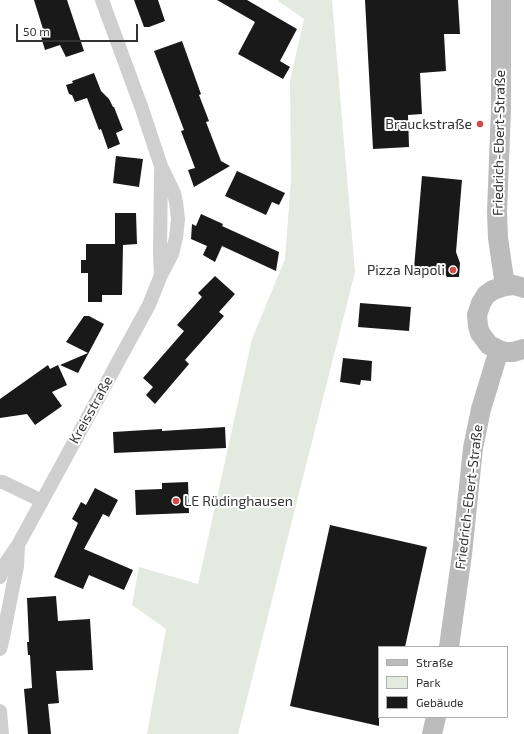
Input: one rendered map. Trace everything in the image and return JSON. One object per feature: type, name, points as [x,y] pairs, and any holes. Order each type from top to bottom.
[{"type":"street","name":"Kreisstraße","points":[[0,577],[3,567],[18,545],[149,305],[161,275],[172,254],[176,238],[178,219],[174,193],[161,166],[102,0]]},
{"type":"street","name":"Friedrich-Ebert-Straße","points":[[449,646],[462,554],[473,448],[481,409],[499,350],[489,345],[484,339],[478,326],[477,315],[480,304],[486,295],[493,290],[514,287],[498,238],[496,212],[501,109],[501,0]]},
{"type":"street","points":[[499,350],[513,352],[524,349]]},
{"type":"street","points":[[0,482],[3,482],[42,501]]},
{"type":"street","name":"Kreisstraße","points":[[0,649],[17,566],[18,545]]},
{"type":"street","points":[[432,734],[436,718]]},
{"type":"green space","points":[[277,0],[332,0],[355,272],[238,734],[147,734],[166,629],[132,605],[139,567],[198,584],[252,339],[285,259],[291,180],[290,81],[304,19]]},
{"type":"building","points":[[34,0],[67,0],[84,51],[66,57],[60,45],[45,50],[39,30],[43,29]]},
{"type":"building","points":[[134,0],[158,0],[165,21],[149,27],[144,27]]},
{"type":"building","points":[[217,0],[247,0],[297,29],[280,61],[290,67],[283,79],[238,54],[255,22]]},
{"type":"building","points":[[365,0],[458,0],[460,34],[444,34],[446,71],[420,73],[422,114],[408,115],[409,147],[373,149]]},
{"type":"building","points":[[182,41],[209,121],[206,122],[221,161],[230,166],[194,187],[188,170],[195,168],[181,131],[184,130],[154,51]]},
{"type":"building","points":[[94,73],[101,91],[114,107],[123,130],[116,133],[120,144],[108,149],[87,98],[75,102],[72,95],[69,94],[66,85],[73,83],[72,81]]},
{"type":"building","points":[[116,156],[143,159],[139,187],[113,183]]},
{"type":"building","points":[[237,171],[285,193],[279,205],[272,202],[266,215],[225,196]]},
{"type":"building","points":[[422,176],[462,180],[456,252],[460,263],[459,277],[447,277],[442,270],[414,268]]},
{"type":"building","points":[[115,213],[136,213],[137,244],[123,245],[122,295],[102,295],[102,302],[88,302],[88,273],[81,273],[81,260],[86,260],[86,244],[115,244]]},
{"type":"building","points":[[201,214],[223,224],[222,226],[279,252],[276,271],[222,246],[215,262],[203,255],[207,246],[191,239],[192,224],[196,226]]},
{"type":"building","points":[[215,276],[235,294],[219,312],[224,316],[185,360],[189,364],[155,404],[146,395],[153,387],[143,378],[184,331],[177,325],[202,297],[198,293]]},
{"type":"building","points":[[360,303],[411,307],[409,331],[358,327]]},
{"type":"building","points":[[84,316],[89,316],[104,324],[78,373],[60,365],[88,353],[66,342]]},
{"type":"building","points":[[343,358],[372,361],[371,381],[361,380],[360,385],[340,382]]},
{"type":"building","points":[[48,365],[50,369],[58,365],[67,385],[52,392],[62,406],[35,425],[27,414],[0,418],[0,399]]},
{"type":"building","points":[[225,427],[226,448],[114,453],[113,432]]},
{"type":"building","points":[[188,482],[189,513],[136,515],[135,490],[162,489],[162,483]]},
{"type":"building","points":[[95,488],[118,500],[109,517],[103,514],[84,549],[133,570],[124,590],[89,575],[83,589],[54,577],[78,523],[72,519],[81,502],[86,505]]},
{"type":"building","points":[[330,525],[427,547],[405,646],[378,646],[379,726],[290,706]]},
{"type":"building","points":[[56,596],[58,621],[90,619],[93,670],[56,671],[59,703],[48,704],[51,734],[28,734],[24,689],[32,688],[30,655],[28,655],[27,642],[29,642],[27,598]]},
{"type":"place","name":"Brauckstraße","points":[[480,124]]},
{"type":"place","name":"Pizza Napoli","points":[[453,270]]},
{"type":"place","name":"LE Rüdinghausen","points":[[176,501]]}]
